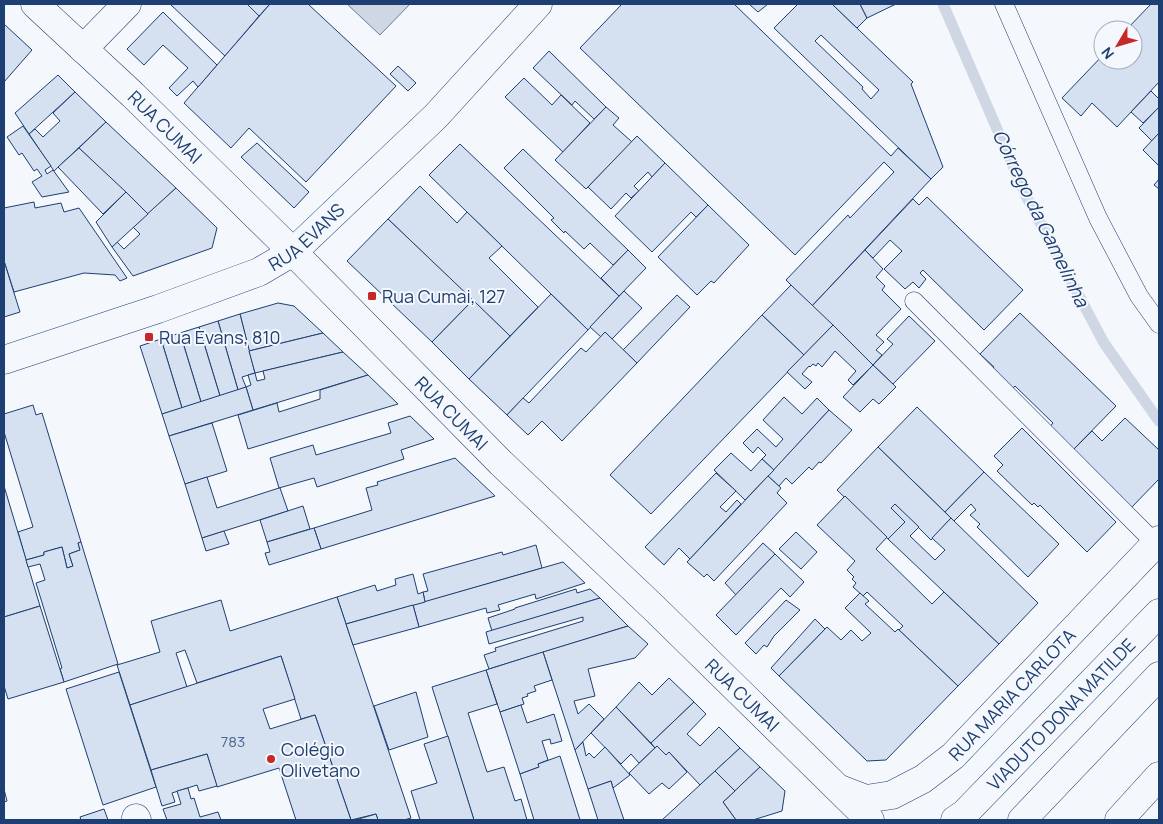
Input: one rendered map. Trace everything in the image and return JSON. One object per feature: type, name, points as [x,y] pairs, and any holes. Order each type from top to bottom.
[{"type":"street","name":"RUA CUMAI","points":[[35,4],[133,95],[294,252],[501,463],[654,608],[870,820]]},
{"type":"street","points":[[83,49],[127,4]]},
{"type":"street","name":"RUA EVANS","points":[[4,360],[158,309],[259,272],[294,252],[436,116],[538,4]]},
{"type":"street","name":"RUA MARIA CARLOTA","points":[[840,789],[866,799],[892,795],[922,780],[953,756],[1158,542]]},
{"type":"street","name":"VIADUTO DONA MATILDE","points":[[959,817],[1159,613]]},
{"type":"street","points":[[1022,820],[1159,676]]},
{"type":"street","points":[[1119,820],[1159,776]]},
{"type":"lane","points":[[1004,4],[1098,218],[1139,296],[1159,324]]},
{"type":"lane","points":[[914,301],[1158,542]]},
{"type":"shaded area","points":[[347,4],[410,4],[380,35]]},
{"type":"building","points":[[170,4],[247,4],[259,16],[225,56]]},
{"type":"building","points":[[247,4],[270,4],[259,16]]},
{"type":"building","points":[[270,4],[308,4],[396,86],[306,182],[249,128],[231,148],[184,103]]},
{"type":"building","points":[[622,4],[734,4],[891,156],[898,148],[931,179],[812,306],[786,280],[848,215],[850,218],[894,172],[884,162],[795,255],[580,48]]},
{"type":"building","points":[[749,4],[768,4],[758,12]]},
{"type":"building","points":[[798,4],[832,4],[913,82],[911,84],[943,167],[931,179],[774,28]],"holes":[[[821,35],[879,90],[871,99],[862,89],[863,87],[815,41]]]},
{"type":"building","points":[[832,4],[860,4],[867,18],[857,28]]},
{"type":"building","points":[[860,4],[896,4],[867,18]]},
{"type":"building","points":[[1151,4],[1159,4],[1159,82],[1117,127],[1092,103],[1081,116],[1062,98],[1093,65],[1093,70],[1143,70],[1143,20],[1136,20]]},
{"type":"building","points":[[163,12],[217,65],[198,87],[193,81],[177,96],[169,88],[188,68],[163,45],[144,65],[127,49]]},
{"type":"building","points":[[4,24],[32,50],[4,82]]},
{"type":"building","points":[[549,51],[606,107],[594,119],[575,101],[572,105],[533,68]]},
{"type":"building","points":[[398,66],[416,83],[408,91],[390,74]]},
{"type":"building","points":[[58,75],[75,92],[29,134],[15,113]]},
{"type":"building","points":[[524,78],[552,105],[561,95],[590,123],[563,152],[505,97]]},
{"type":"building","points":[[1151,91],[1159,99],[1159,107],[1143,123],[1131,112]]},
{"type":"building","points":[[75,92],[106,122],[54,171],[29,134],[35,129],[43,137],[60,121],[53,113]]},
{"type":"building","points":[[606,107],[619,118],[613,125],[632,142],[586,189],[555,160]]},
{"type":"building","points":[[1159,107],[1159,133],[1152,141],[1139,128]]},
{"type":"building","points":[[106,122],[176,188],[148,214],[79,148]]},
{"type":"building","points":[[23,126],[51,166],[45,170],[47,174],[53,170],[69,192],[42,197],[32,182],[42,176],[37,169],[34,171],[22,153],[19,155],[7,137]]},
{"type":"building","points":[[1159,133],[1159,166],[1143,150]]},
{"type":"building","points":[[637,136],[665,163],[652,177],[648,172],[634,186],[639,191],[631,198],[626,193],[611,209],[588,187]]},
{"type":"building","points":[[257,143],[309,192],[294,208],[241,157]]},
{"type":"building","points":[[460,144],[619,296],[588,330],[429,175]]},
{"type":"building","points":[[79,148],[126,192],[103,214],[58,167]]},
{"type":"building","points":[[523,149],[628,250],[613,265],[590,243],[584,249],[565,231],[564,233],[551,220],[554,218],[504,168]]},
{"type":"building","points":[[665,163],[708,205],[696,217],[691,212],[652,252],[615,216]]},
{"type":"building","points":[[1159,179],[1159,189],[1154,185]]},
{"type":"building","points":[[420,186],[457,223],[467,212],[502,246],[489,258],[538,307],[510,336],[388,219]]},
{"type":"building","points":[[176,188],[217,228],[212,248],[133,276],[112,247],[117,242],[124,249],[140,234],[133,227]]},
{"type":"building","points":[[126,192],[148,214],[112,247],[96,222]]},
{"type":"building","points":[[927,197],[1023,290],[984,330],[923,270],[920,273],[926,279],[919,288],[913,282],[905,289],[884,269],[902,251],[890,240],[873,258],[865,250],[913,199],[919,205]]},
{"type":"building","points":[[34,202],[35,208],[61,203],[64,212],[79,208],[127,278],[120,281],[115,275],[84,273],[14,292],[4,261],[4,208]]},
{"type":"building","points":[[708,205],[749,245],[714,283],[711,281],[697,295],[658,257]]},
{"type":"building","points":[[388,219],[473,300],[432,342],[347,261]]},
{"type":"building","points":[[628,250],[646,268],[619,296],[601,278]]},
{"type":"building","points":[[865,250],[883,269],[876,277],[885,286],[882,290],[901,309],[876,335],[884,342],[876,350],[882,355],[873,365],[812,306]]},
{"type":"building","points":[[4,261],[20,312],[4,317]]},
{"type":"building","points":[[791,285],[833,325],[804,355],[762,315]]},
{"type":"building","points":[[624,291],[642,308],[612,339],[605,332],[601,337],[590,327]]},
{"type":"building","points":[[551,294],[588,330],[507,415],[469,379]]},
{"type":"building","points":[[677,295],[690,307],[637,363],[623,350]]},
{"type":"building","points":[[473,300],[510,336],[469,379],[432,342]]},
{"type":"building","points":[[278,303],[294,306],[323,333],[249,351],[240,314]]},
{"type":"building","points":[[1020,313],[1116,406],[1072,451],[1049,428],[1053,423],[1015,386],[1010,392],[990,372],[994,367],[980,354]]},
{"type":"building","points":[[240,314],[255,373],[242,377],[246,387],[238,390],[218,321]]},
{"type":"building","points":[[762,315],[804,355],[651,514],[610,475]]},
{"type":"building","points":[[909,316],[935,341],[893,384],[873,365],[893,344],[887,339]]},
{"type":"building","points":[[218,321],[238,390],[220,396],[199,327]]},
{"type":"building","points":[[833,325],[873,365],[853,385],[848,380],[856,371],[835,351],[822,367],[818,363],[816,366],[813,364],[802,374],[812,382],[805,389],[787,372]]},
{"type":"building","points":[[199,327],[220,396],[201,402],[180,333]]},
{"type":"building","points":[[605,332],[637,363],[562,441],[542,421],[528,435],[507,415],[523,398],[529,403],[581,348],[586,352]]},
{"type":"building","points":[[180,333],[201,402],[182,408],[161,339]]},
{"type":"building","points":[[323,333],[343,352],[255,373],[249,351]]},
{"type":"building","points":[[161,339],[182,408],[162,414],[140,346]]},
{"type":"building","points":[[343,352],[368,375],[253,410],[246,387],[251,385],[248,375],[255,373],[257,381],[265,379],[263,371]]},
{"type":"building","points":[[873,365],[896,387],[879,404],[873,399],[860,412],[843,397]]},
{"type":"building","points":[[368,375],[398,404],[248,449],[238,415],[277,403],[279,412],[320,399],[320,390]]},
{"type":"building","points":[[246,387],[253,410],[169,436],[162,414]]},
{"type":"building","points":[[784,397],[802,414],[817,398],[829,410],[774,470],[762,459],[766,455],[758,447],[753,453],[743,443],[757,429],[776,447],[783,439],[763,420]]},
{"type":"building","points":[[33,405],[36,415],[42,413],[81,542],[78,543],[80,550],[69,554],[73,566],[67,568],[62,547],[26,560],[18,532],[33,527],[4,432],[4,414]]},
{"type":"building","points":[[917,407],[984,472],[945,512],[878,447]]},
{"type":"building","points":[[829,410],[852,430],[812,470],[809,467],[792,484],[786,478],[779,486],[768,476]]},
{"type":"building","points":[[410,416],[434,439],[401,450],[404,459],[317,487],[314,478],[279,488],[270,458],[313,445],[316,455],[391,433],[388,423]]},
{"type":"building","points":[[1125,418],[1159,450],[1159,479],[1131,508],[1072,451],[1092,431],[1102,441]]},
{"type":"building","points":[[212,423],[227,471],[185,484],[169,436]]},
{"type":"building","points":[[1022,428],[1116,522],[1087,552],[1040,505],[1038,507],[1034,503],[1032,505],[997,471],[1003,465],[994,456]]},
{"type":"building","points":[[878,447],[951,518],[931,540],[895,504],[891,508],[905,522],[888,539],[837,490]]},
{"type":"building","points":[[731,453],[751,471],[762,459],[774,470],[745,500],[714,470]]},
{"type":"building","points":[[455,458],[495,496],[321,549],[314,528],[372,510],[366,488],[378,485],[377,482]]},
{"type":"building","points":[[984,472],[1059,544],[1028,577],[977,527],[980,524],[970,515],[976,510],[971,504],[954,521],[945,512]]},
{"type":"building","points":[[716,473],[736,491],[720,507],[726,512],[737,500],[741,504],[690,559],[679,548],[664,565],[645,547]]},
{"type":"building","points":[[768,476],[781,488],[777,493],[787,503],[714,581],[707,574],[704,577],[687,562]]},
{"type":"building","points":[[207,477],[217,508],[280,488],[288,511],[202,538],[185,484]]},
{"type":"building","points":[[4,486],[40,606],[4,617]]},
{"type":"building","points":[[845,496],[887,537],[876,549],[932,604],[944,592],[999,644],[958,686],[899,630],[903,626],[867,592],[863,596],[853,587],[856,583],[852,579],[854,577],[847,570],[855,561],[817,525]]},
{"type":"building","points":[[895,504],[919,527],[910,536],[935,560],[945,550],[932,538],[951,518],[1038,603],[999,644],[888,539],[905,522],[891,508]]},
{"type":"building","points":[[303,506],[310,529],[267,542],[260,520]]},
{"type":"building","points":[[314,528],[321,549],[269,565],[265,553],[270,552],[267,542]]},
{"type":"building","points":[[224,531],[229,544],[206,551],[202,538]]},
{"type":"building","points":[[796,532],[817,552],[801,569],[779,549]]},
{"type":"building","points":[[81,542],[118,664],[64,682],[60,669],[62,668],[36,583],[45,580],[40,564],[28,567],[26,560],[62,547],[67,568],[73,566],[69,554],[80,550],[78,543]]},
{"type":"building","points":[[763,543],[775,554],[736,595],[725,583]]},
{"type":"building","points":[[536,545],[542,568],[425,602],[423,592],[428,591],[423,574],[502,552],[503,555]]},
{"type":"building","points":[[775,554],[804,582],[790,597],[781,588],[736,635],[716,615]]},
{"type":"building","points":[[563,562],[585,583],[536,599],[535,594],[498,605],[500,610],[487,613],[486,608],[419,627],[413,605]]},
{"type":"building","points":[[413,574],[418,594],[423,592],[425,602],[346,624],[337,597],[375,585],[377,591],[396,585],[395,579]]},
{"type":"building","points":[[576,589],[577,593],[590,589],[600,598],[492,631],[488,618]]},
{"type":"building","points":[[860,593],[869,601],[865,604],[895,632],[898,629],[958,686],[886,760],[867,761],[779,676],[827,627],[841,640],[851,630],[862,641],[871,633],[845,608]]},
{"type":"building","points":[[337,597],[411,818],[404,820],[378,820],[376,814],[351,820],[315,715],[301,719],[281,656],[197,683],[185,650],[176,653],[187,687],[130,705],[117,665],[160,652],[151,621],[221,600],[230,631]]},
{"type":"building","points":[[600,598],[628,626],[489,669],[484,655],[496,651],[495,648],[583,621],[583,617],[489,644],[486,632]]},
{"type":"building","points":[[786,600],[800,610],[774,636],[767,647],[764,645],[756,654],[745,643]]},
{"type":"building","points":[[413,605],[419,627],[353,645],[346,624]]},
{"type":"building","points":[[40,606],[64,682],[8,699],[4,686],[4,617]]},
{"type":"building","points":[[815,619],[825,629],[779,676],[771,668]]},
{"type":"building","points":[[628,626],[648,644],[635,658],[588,669],[595,696],[574,701],[578,714],[589,704],[604,719],[575,750],[543,652]]},
{"type":"building","points":[[543,652],[552,680],[534,686],[536,691],[522,698],[524,704],[500,712],[486,670]]},
{"type":"building","name":"Colégio Olivetano","points":[[281,656],[295,699],[263,709],[270,729],[315,715],[351,820],[296,820],[279,768],[217,787],[207,754],[151,770],[130,705]]},
{"type":"building","points":[[486,670],[497,704],[468,713],[487,772],[504,767],[515,801],[521,799],[527,820],[474,820],[432,687]]},
{"type":"building","points":[[119,672],[156,787],[103,805],[66,689]]},
{"type":"building","points":[[669,678],[694,702],[651,743],[616,707],[639,682],[652,695]]},
{"type":"building","points":[[416,692],[428,737],[389,750],[374,706]]},
{"type":"building","points":[[694,702],[706,714],[687,734],[700,746],[719,727],[740,748],[700,785],[669,752],[666,755],[651,743]]},
{"type":"building","points":[[521,705],[527,723],[554,714],[562,741],[551,744],[550,739],[542,741],[548,760],[538,764],[539,767],[520,774],[500,712]]},
{"type":"building","points":[[616,707],[655,748],[639,763],[631,754],[621,764],[591,733]]},
{"type":"building","points":[[448,736],[474,820],[420,820],[411,791],[437,783],[424,744]]},
{"type":"building","points":[[583,742],[586,756],[589,753],[594,758],[605,747],[630,775],[613,788],[611,781],[588,789],[575,750]]},
{"type":"building","points":[[657,746],[666,755],[669,752],[687,772],[669,789],[662,783],[649,794],[629,773]]},
{"type":"building","points":[[740,748],[760,767],[735,791],[715,771]]},
{"type":"building","points":[[207,754],[217,786],[199,791],[197,785],[172,793],[175,802],[162,806],[151,770]]},
{"type":"building","points":[[560,756],[580,820],[534,820],[520,774],[539,767],[538,764]]},
{"type":"building","points":[[760,767],[785,791],[782,811],[753,820],[736,820],[723,802]]},
{"type":"building","points":[[715,771],[735,791],[723,802],[736,820],[662,820]]},
{"type":"building","points":[[611,781],[624,820],[598,820],[588,789]]},
{"type":"building","points":[[188,788],[191,799],[194,798],[200,817],[218,812],[221,820],[167,820],[163,809],[181,804],[177,791]]},
{"type":"building","points":[[4,789],[7,801],[4,802]]},
{"type":"building","points":[[104,809],[108,820],[81,820],[80,817]]},
{"type":"building","points":[[376,814],[378,820],[355,820]]},
{"type":"waterway","name":"Córrego da Gamelinha","points":[[943,4],[1026,196],[1104,343],[1159,421]]},
{"type":"place","name":"Rua Cumai, 127","points":[[372,296]]},
{"type":"place","name":"Rua Evans, 810","points":[[149,337]]},
{"type":"place","name":"Colégio Olivetano","points":[[271,759]]}]
